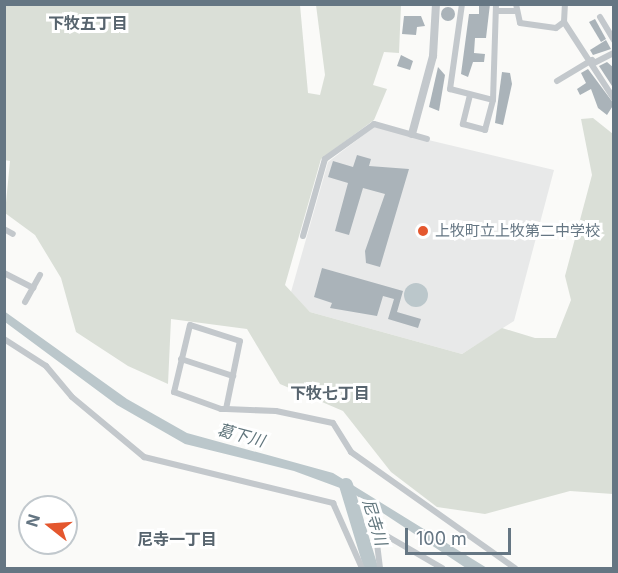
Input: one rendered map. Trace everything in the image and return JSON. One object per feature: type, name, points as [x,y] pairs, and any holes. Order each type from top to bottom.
[{"type":"street","points":[[412,134],[433,57],[436,4]]},
{"type":"street","points":[[462,4],[450,89],[493,100]]},
{"type":"street","points":[[565,4],[564,22],[593,62],[613,98]]},
{"type":"street","points":[[470,95],[463,124],[485,130],[493,100],[496,8],[516,8],[520,23],[556,28],[564,22]]},
{"type":"street","points":[[600,17],[614,40]]},
{"type":"street","points":[[557,81],[614,53]]},
{"type":"street","points":[[303,236],[325,159],[374,124],[427,139]]},
{"type":"street","points":[[4,229],[13,234]]},
{"type":"street","points":[[4,273],[33,288]]},
{"type":"street","points":[[25,302],[40,275]]},
{"type":"street","points":[[226,409],[233,376],[236,336],[190,325],[174,392],[226,409],[276,411],[333,423],[351,452],[515,568]]},
{"type":"street","points":[[4,339],[46,366],[72,397],[144,457],[333,503],[362,568]]},
{"type":"street","points":[[181,360],[233,376]]},
{"type":"street","points":[[380,568],[376,537],[380,532],[442,568]]},
{"type":"shaded area","points":[[5,5],[300,5],[308,93],[320,95],[325,75],[316,5],[401,5],[399,53],[384,52],[373,85],[387,89],[374,120],[321,159],[285,285],[310,312],[462,354],[502,328],[535,338],[556,338],[571,300],[565,276],[592,175],[581,119],[593,118],[613,134],[613,494],[570,491],[485,514],[437,507],[391,472],[343,411],[280,384],[247,329],[171,319],[168,384],[128,366],[76,332],[61,278],[35,235],[5,213],[10,161],[4,160]]},
{"type":"shaded area","name":"上牧町立上牧第二中学校","points":[[374,127],[554,170],[514,321],[462,354],[310,312],[291,292],[328,162]]},
{"type":"shaded area","points":[[416,283],[424,287],[428,295],[424,303],[416,307],[408,303],[404,295],[408,287]]},
{"type":"shaded area","points":[[4,311],[127,399],[187,433],[333,473],[487,568],[466,568],[351,492],[294,471],[185,444],[117,405],[5,322]]},
{"type":"building","points":[[490,4],[486,38],[475,38],[474,53],[485,54],[484,62],[473,62],[468,77],[461,74],[469,14],[479,14],[479,5]]},
{"type":"building","points":[[448,7],[453,9],[455,14],[453,19],[448,21],[443,19],[441,14],[443,9]]},
{"type":"building","points":[[404,16],[421,16],[425,26],[417,27],[416,35],[402,34]]},
{"type":"building","points":[[595,19],[606,39],[601,42],[589,22]]},
{"type":"building","points":[[606,40],[611,49],[593,55],[590,50]]},
{"type":"building","points":[[401,55],[413,61],[410,70],[397,66]]},
{"type":"building","points":[[607,62],[614,68],[614,89],[599,66]]},
{"type":"building","points":[[438,67],[445,75],[439,111],[429,107]]},
{"type":"building","points":[[588,69],[614,104],[607,115],[598,108],[591,89],[580,95],[577,89],[586,83],[581,73]]},
{"type":"building","points":[[502,72],[510,73],[512,84],[503,125],[495,123]]},
{"type":"building","points":[[357,155],[371,159],[369,166],[409,169],[380,267],[366,263],[365,251],[385,194],[363,188],[349,235],[335,231],[348,183],[328,177],[333,161],[353,167]]},
{"type":"building","points":[[322,268],[403,291],[397,312],[421,319],[418,328],[388,319],[394,299],[383,296],[377,316],[330,308],[332,303],[314,297]]},
{"type":"waterway","name":"尼寺川","points":[[346,485],[371,568]]},
{"type":"place","name":"上牧町立上牧第二中学校","points":[[423,231]]},
{"type":"district","name":"下牧五丁目","points":[[88,23]]},
{"type":"district","name":"下牧七丁目","points":[[330,393]]},
{"type":"district","name":"尼寺一丁目","points":[[177,539]]},
{"type":"water label","name":"葛下川","points":[[241,435]]}]
